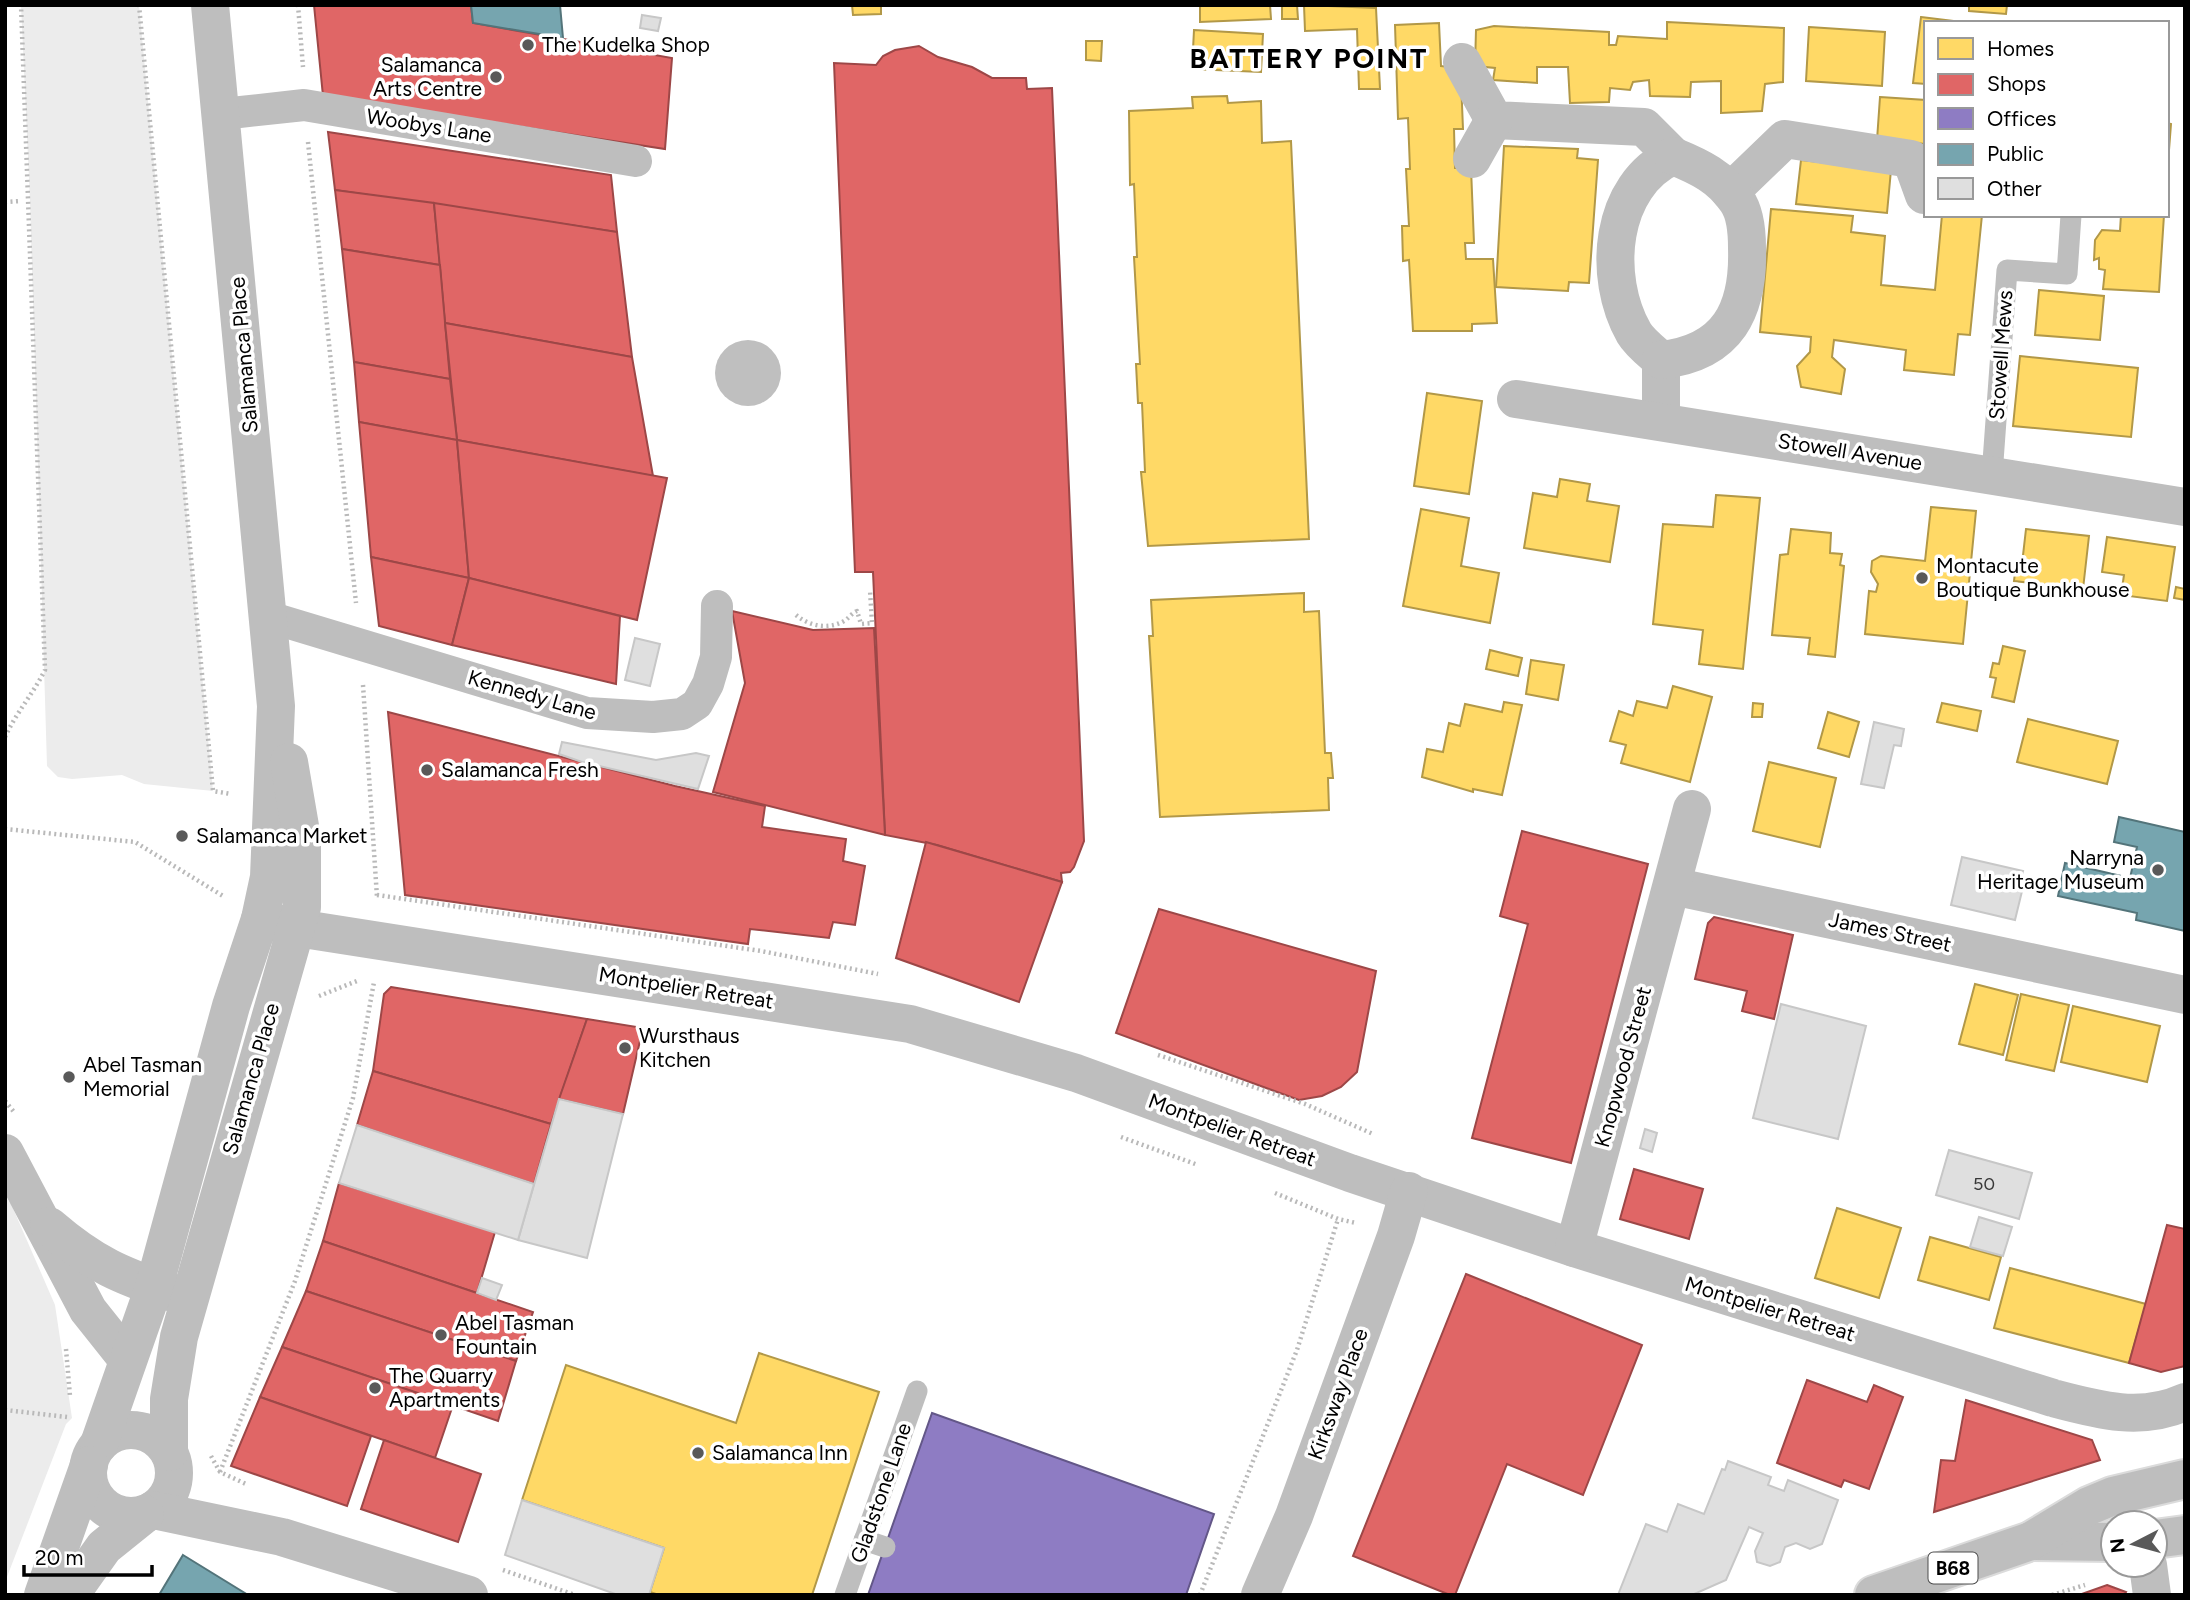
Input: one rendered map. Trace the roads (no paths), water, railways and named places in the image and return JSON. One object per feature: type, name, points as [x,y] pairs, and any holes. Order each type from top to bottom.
[{"type":"street","name":"Salamanca Place","points":[[43,1595],[127,1359],[171,1292],[277,989],[297,928],[304,893],[302,838],[276,706],[210,5]]},
{"type":"street","points":[[1462,62],[1494,120]]},
{"type":"street","name":"Woobys Lane","points":[[222,114],[304,105],[636,161]]},
{"type":"street","points":[[1494,120],[1644,127],[1673,156],[1719,178],[1739,204],[1747,232],[1748,271],[1742,307],[1730,327],[1704,348],[1679,358],[1661,360]]},
{"type":"street","points":[[1472,159],[1494,120]]},
{"type":"street","points":[[1730,192],[1785,139],[1911,159],[1924,195]]},
{"type":"street","points":[[1661,421],[1661,360],[1636,336],[1619,297],[1615,264],[1618,229],[1625,206],[1655,164],[1673,156]]},
{"type":"street","name":"Stowell Avenue","points":[[1516,399],[2185,507]]},
{"type":"street","name":"Kennedy Lane","points":[[269,617],[587,713],[653,718],[682,714],[697,704],[708,684],[716,657],[717,606]]},
{"type":"street","name":"Salamanca Place","points":[[170,1456],[167,1426],[171,1292],[231,1006],[260,919],[269,877],[276,706]]},
{"type":"street","points":[[1672,886],[1692,809]]},
{"type":"street","name":"James Street","points":[[1672,886],[2185,995]]},
{"type":"street","name":"Knopwood Street","points":[[1574,1248],[1672,886]]},
{"type":"street","name":"Montpelier Retreat","points":[[260,919],[297,928],[910,1024],[1076,1073],[1574,1248],[2088,1408],[2154,1413],[2185,1402]]},
{"type":"street","points":[[5,1153],[42,1220],[65,1272],[88,1310],[127,1359]]},
{"type":"street","name":"Kirksway Place","points":[[1260,1595],[1294,1516],[1396,1236],[1409,1191]]},
{"type":"street","points":[[42,1220],[91,1260],[171,1292]]},
{"type":"street","points":[[282,1537],[208,1497],[149,1433],[122,1430],[94,1454],[90,1487],[103,1506],[123,1515],[149,1512],[282,1537],[469,1595]]},
{"type":"street","points":[[71,1595],[104,1547],[169,1494],[173,1483],[170,1456]]},
{"type":"street","name":"B68","points":[[1874,1595],[2031,1541],[2090,1506],[2113,1496],[2185,1479]]},
{"type":"street","name":"B68","points":[[2031,1541],[2099,1542]]},
{"type":"lane","name":"Stowell Mews","points":[[1992,475],[2007,270],[2067,274],[2071,217]]},
{"type":"lane","name":"Gladstone Lane","points":[[845,1595],[917,1391]]},
{"type":"lane","points":[[864,1540],[885,1547]]},
{"type":"place","name":"The Kudelka Shop","points":[[528,45]]},
{"type":"place","name":"Salamanca Arts Centre","points":[[496,77]]},
{"type":"place","name":"Montacute Boutique Bunkhouse","points":[[1922,578]]},
{"type":"place","name":"Salamanca Fresh","points":[[427,770]]},
{"type":"place","name":"Salamanca Market","points":[[182,836]]},
{"type":"place","name":"Narryna Heritage Museum","points":[[2158,870]]},
{"type":"place","name":"Wursthaus Kitchen","points":[[625,1048]]},
{"type":"place","name":"Abel Tasman Memorial","points":[[69,1077]]},
{"type":"place","name":"Abel Tasman Fountain","points":[[441,1335]]},
{"type":"place","name":"The Quarry Apartments","points":[[375,1388]]},
{"type":"place","name":"Salamanca Inn","points":[[698,1453]]},
{"type":"district","name":"BATTERY POINT","points":[[1309,58]]}]
